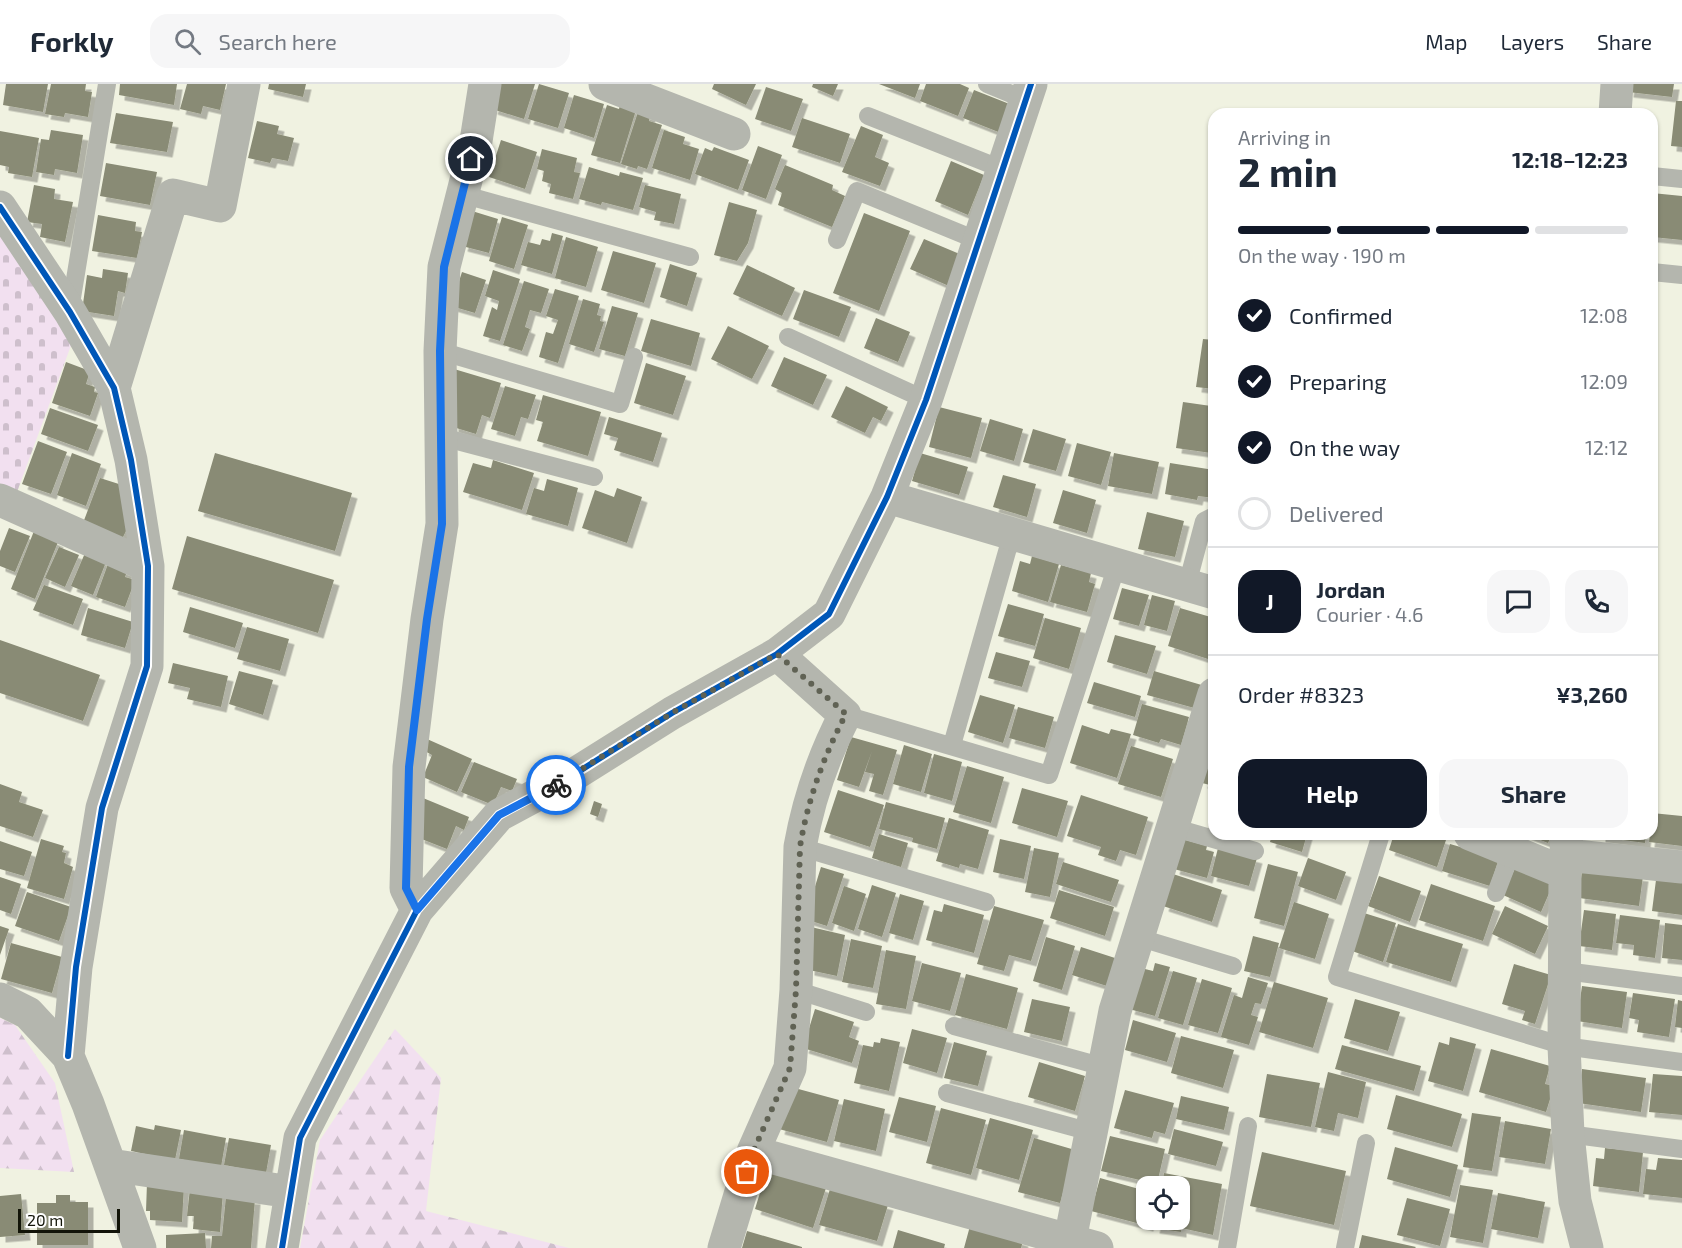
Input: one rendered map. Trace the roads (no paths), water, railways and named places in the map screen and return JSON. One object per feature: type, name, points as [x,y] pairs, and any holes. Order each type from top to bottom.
[{"type":"street","points":[[114,388],[173,195],[220,206],[244,84]]},
{"type":"street","points":[[417,910],[406,888],[409,767],[427,619],[442,524],[440,351],[444,267],[476,141],[485,84]]},
{"type":"street","points":[[605,84],[734,134]]},
{"type":"street","points":[[1615,108],[1617,84]]},
{"type":"street","points":[[282,1248],[300,1138],[417,910],[499,815],[570,777],[672,713],[777,654],[829,614],[887,497],[926,400],[1028,92]]},
{"type":"street","points":[[0,207],[70,312],[114,388],[131,460],[148,566],[147,666],[102,808],[76,968],[68,1056]]},
{"type":"street","points":[[887,497],[1201,589]]},
{"type":"street","points":[[0,500],[148,566]]},
{"type":"street","points":[[724,1248],[753,1152],[790,1068],[796,990],[800,847],[804,825],[832,741],[846,714],[777,654]]},
{"type":"street","points":[[753,1152],[1062,1242],[1091,1132],[1115,1011],[1172,827],[1208,724]]},
{"type":"street","points":[[1485,840],[1512,851],[1566,854],[1682,867]]},
{"type":"street","points":[[1566,854],[1564,1046],[1568,1134],[1575,1201],[1587,1248]]},
{"type":"street","points":[[0,999],[28,1013],[68,1056],[141,1248]]},
{"type":"street","points":[[110,1165],[291,1192]]},
{"type":"lane","points":[[70,312],[107,84]]},
{"type":"lane","points":[[987,84],[1028,92]]},
{"type":"lane","points":[[868,116],[1002,169]]},
{"type":"lane","points":[[1658,177],[1682,179]]},
{"type":"lane","points":[[837,240],[857,191],[979,241]]},
{"type":"lane","points":[[461,194],[690,257]]},
{"type":"lane","points":[[1658,273],[1682,275]]},
{"type":"lane","points":[[788,337],[926,400]]},
{"type":"lane","points":[[440,351],[620,404],[634,357]]},
{"type":"lane","points":[[442,437],[594,477]]},
{"type":"lane","points":[[1201,589],[1204,521],[1208,519]]},
{"type":"lane","points":[[952,745],[1012,534]]},
{"type":"lane","points":[[846,714],[1049,775],[1117,565]]},
{"type":"lane","points":[[1172,827],[1208,837]]},
{"type":"lane","points":[[1217,840],[1255,851]]},
{"type":"lane","points":[[1379,840],[1337,977],[1564,1046],[1682,1062]]},
{"type":"lane","points":[[800,847],[986,902]]},
{"type":"lane","points":[[1496,893],[1512,851]]},
{"type":"lane","points":[[1137,937],[1233,966]]},
{"type":"lane","points":[[1565,971],[1682,986]]},
{"type":"lane","points":[[796,990],[866,1012]]},
{"type":"lane","points":[[954,1026],[1104,1067]]},
{"type":"lane","points":[[947,1093],[1091,1132]]},
{"type":"lane","points":[[1227,1248],[1248,1126]]},
{"type":"lane","points":[[1568,1134],[1682,1149]]},
{"type":"lane","points":[[1344,1248],[1366,1143]]}]
